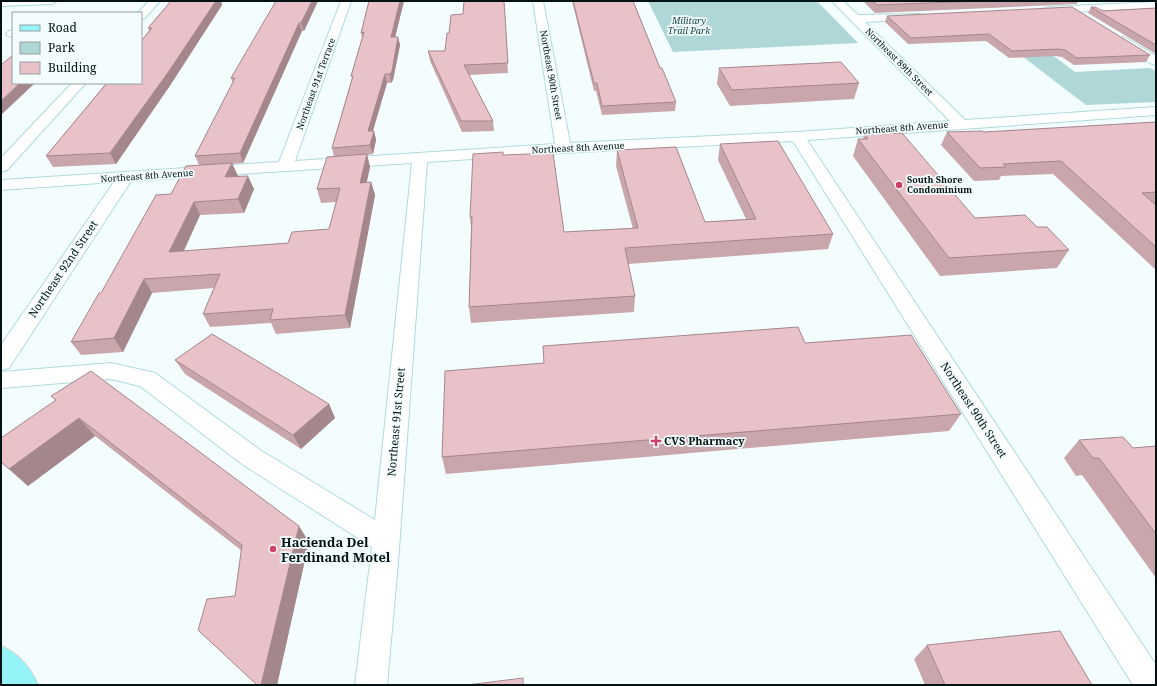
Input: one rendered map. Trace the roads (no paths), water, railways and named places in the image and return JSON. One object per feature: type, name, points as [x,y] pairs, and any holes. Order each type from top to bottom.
[{"type":"main road","points":[[1,662],[22,685]]},
{"type":"street","points":[[1,3],[52,1]]},
{"type":"street","points":[[39,12],[52,1]]},
{"type":"street","points":[[142,15],[155,1]]},
{"type":"street","name":"Northeast 91st Terrace","points":[[286,167],[346,1]]},
{"type":"street","name":"Northeast 90th Street","points":[[538,1],[563,148]]},
{"type":"street","name":"Northeast 89th Street","points":[[837,1],[960,124]]},
{"type":"street","points":[[1094,1],[1105,7]]},
{"type":"street","points":[[1032,11],[1156,4]]},
{"type":"street","points":[[1071,9],[1090,21]]},
{"type":"street","points":[[854,19],[924,16]]},
{"type":"street","points":[[1117,37],[1156,61]]},
{"type":"street","points":[[1,167],[78,84]]},
{"type":"street","name":"Northeast 8th Avenue","points":[[1,185],[563,148],[797,136],[1156,111]]},
{"type":"street","name":"Northeast 90th Street","points":[[797,136],[1151,685]]},
{"type":"street","name":"Northeast 91st Street","points":[[371,685],[386,541],[420,158]]},
{"type":"street","name":"Northeast 92nd Street","points":[[1,362],[126,177]]},
{"type":"street","points":[[1,380],[111,371],[147,379],[251,457],[386,541]]},
{"type":"place","name":"South Shore Condominium","points":[[899,185]]},
{"type":"place","name":"CVS Pharmacy","points":[[656,441]]},
{"type":"place","name":"Hacienda Del Ferdinand Motel","points":[[273,549]]},
{"type":"park label","name":"Military Trail Park","points":[[689,26]]}]
